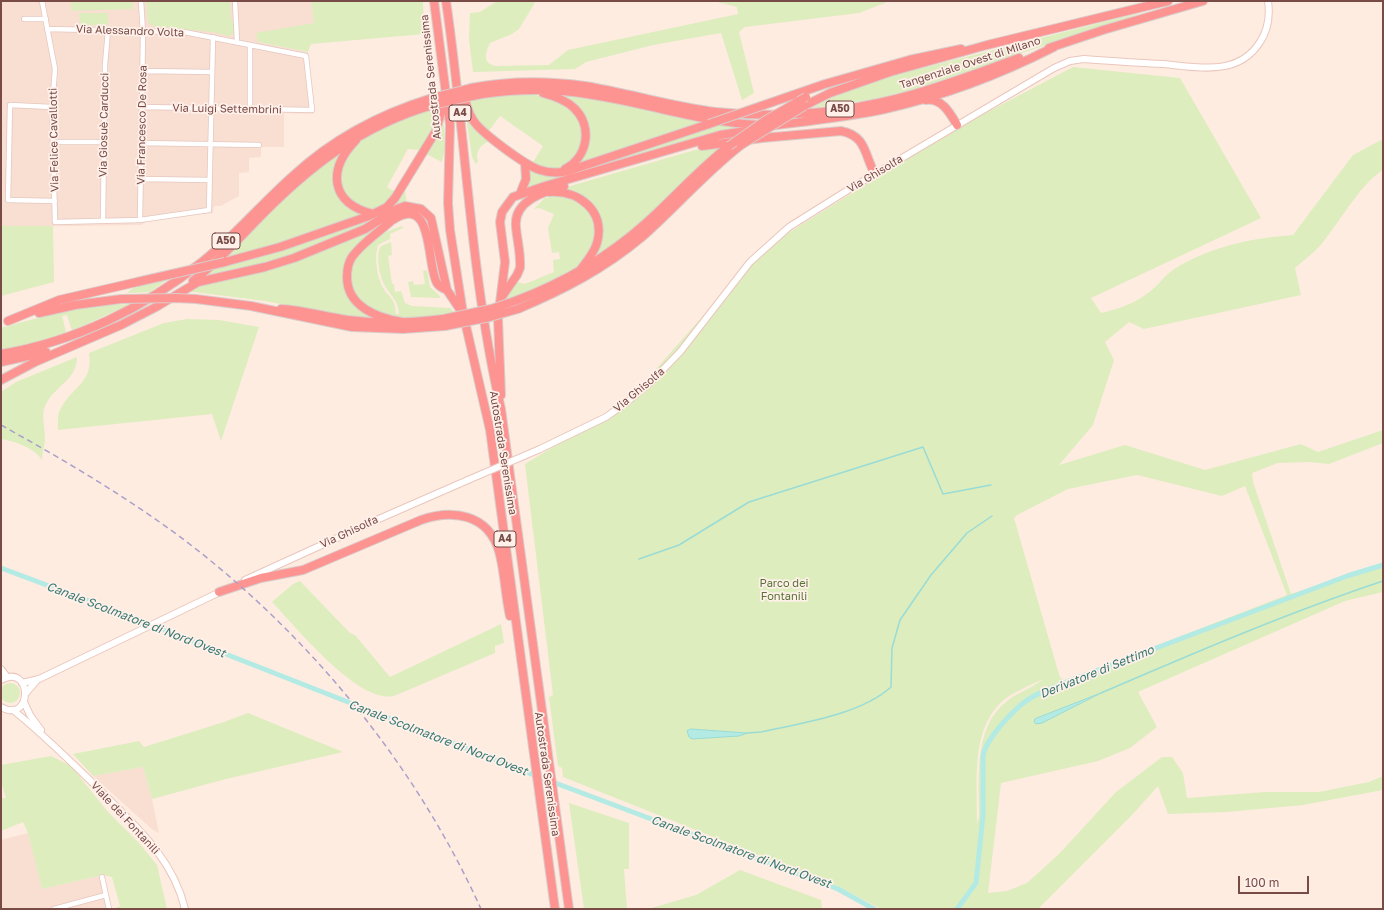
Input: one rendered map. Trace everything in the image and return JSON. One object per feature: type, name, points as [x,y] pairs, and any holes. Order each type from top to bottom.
[{"type":"highway","name":"Autostrada Serenissima","points":[[434,1],[450,125],[448,203],[450,230],[463,313],[488,413],[555,909]]},
{"type":"highway","name":"Autostrada Serenissima","points":[[446,1],[465,155],[472,237],[487,345],[501,409],[569,909]]},
{"type":"highway","name":"Tangenziale Ovest di Milano","points":[[516,305],[572,285],[614,259],[653,227],[709,172],[741,146],[804,106],[830,93],[861,81],[987,45],[1168,1]]},
{"type":"highway","name":"Tangenziale Ovest di Milano","points":[[472,92],[508,83],[542,83],[587,87],[670,105],[716,112],[799,114],[833,110],[875,104],[919,93],[1104,30],[1203,1]]},
{"type":"highway","points":[[450,33],[465,103],[472,119],[485,133],[525,162],[540,170],[555,173],[568,171],[847,78],[929,55],[987,45]]},
{"type":"highway","points":[[911,103],[1005,70],[1054,47]]},
{"type":"highway","points":[[5,322],[60,300],[225,262],[280,247],[373,214],[387,207],[395,198],[436,131],[441,112],[441,56]]},
{"type":"highway","points":[[516,305],[578,273],[632,234],[696,174],[729,146],[766,120],[806,97],[847,78]]},
{"type":"highway","points":[[534,91],[557,98],[570,105],[579,115],[584,126],[586,142],[581,154],[571,165],[555,173]]},
{"type":"highway","points":[[472,92],[558,91],[580,93],[711,121],[772,126]]},
{"type":"highway","name":"A50","points":[[1,354],[31,349],[66,338],[115,317],[155,294],[209,255],[294,174],[330,145],[388,114],[472,92]]},
{"type":"highway","points":[[501,409],[499,302],[504,262],[500,222],[502,212],[510,200],[520,194],[716,137],[772,126],[861,114],[929,100],[938,102],[948,111],[957,125]]},
{"type":"highway","points":[[175,295],[220,259],[303,176],[338,148],[395,118],[433,101]]},
{"type":"highway","points":[[499,302],[520,268],[516,227],[517,213],[524,204],[546,193],[570,184],[712,144],[836,131],[846,132],[856,137],[864,147],[875,174]]},
{"type":"highway","points":[[360,136],[341,160],[337,174],[338,187],[343,198],[350,205],[373,214]]},
{"type":"highway","points":[[520,194],[526,179],[525,162]]},
{"type":"highway","points":[[546,193],[557,192],[576,196],[589,205],[596,216],[598,228],[596,243],[591,255],[578,273]]},
{"type":"highway","points":[[1,380],[34,362],[82,343],[140,316],[204,279],[260,268],[294,258],[358,232],[397,209],[409,206],[426,212],[433,222],[442,272],[447,290],[463,313]]},
{"type":"highway","points":[[402,322],[378,316],[362,307],[350,293],[347,281],[348,269],[352,258],[395,218],[407,215],[414,216],[424,226],[427,233],[434,277],[439,285],[447,290]]},
{"type":"highway","name":"A50","points":[[5,322],[68,306],[121,299],[176,298],[251,306],[352,327],[396,330],[484,318],[516,305]]},
{"type":"highway","points":[[251,306],[294,310],[349,320],[444,323]]},
{"type":"highway","points":[[1,362],[82,343]]},
{"type":"highway","points":[[219,592],[261,578],[303,570],[430,517],[446,514],[462,515],[474,520],[485,529],[495,541],[522,667]]},
{"type":"street","name":"Via Felice Cavallotti","points":[[42,1],[54,58],[55,74],[52,107],[55,222],[103,220]]},
{"type":"street","name":"Via Francesco De Rosa","points":[[140,220],[143,72],[141,1]]},
{"type":"street","points":[[235,1],[237,42]]},
{"type":"street","name":"Via Ghisolfa","points":[[22,683],[39,679],[219,592],[381,518],[540,449],[606,417],[640,393],[671,363],[738,275],[761,250],[789,227],[957,125],[1054,68],[1070,61],[1084,59],[1203,68],[1225,66],[1238,62],[1250,55],[1266,30],[1268,19],[1268,1]]},
{"type":"street","points":[[24,19],[46,19]]},
{"type":"street","name":"Via Alessandro Volta","points":[[47,29],[184,32],[306,56],[312,110]]},
{"type":"street","name":"Via Giosuè Carducci","points":[[103,220],[105,64],[108,30]]},
{"type":"street","points":[[103,220],[140,220],[209,210],[212,144],[213,38]]},
{"type":"street","points":[[250,45],[250,109]]},
{"type":"street","points":[[143,72],[212,72]]},
{"type":"street","points":[[52,107],[10,105],[8,200],[55,201]]},
{"type":"street","name":"Via Luigi Settembrini","points":[[142,107],[312,110]]},
{"type":"street","points":[[53,142],[104,142]]},
{"type":"street","points":[[142,143],[259,145]]},
{"type":"street","points":[[141,179],[210,180]]},
{"type":"street","points":[[1,669],[4,678],[18,679],[22,683],[26,693],[24,702],[13,710],[1,707]]},
{"type":"street","name":"Via Ghisolfa","points":[[26,693],[39,679]]},
{"type":"street","name":"Viale dei Fontanili","points":[[24,702],[30,715],[48,739]]},
{"type":"street","name":"Viale dei Fontanili","points":[[13,710],[48,739],[155,846],[174,876],[185,909]]},
{"type":"street","points":[[102,877],[109,909]]},
{"type":"street","points":[[54,909],[106,895]]},
{"type":"shaded area","points":[[1,1],[311,1],[314,23],[258,42],[308,52],[315,111],[313,114],[284,113],[284,147],[261,147],[261,157],[249,158],[249,172],[239,173],[239,196],[221,206],[214,206],[213,213],[148,221],[141,225],[2,227]]},
{"type":"shaded area","points":[[143,767],[152,799],[159,833],[153,830],[93,776]]},
{"type":"shaded area","points":[[28,833],[42,889],[103,875],[111,909],[1,909],[1,840]]},
{"type":"green space","points":[[71,1],[133,1],[133,9],[71,11]]},
{"type":"green space","points":[[146,1],[230,1],[231,20],[234,20],[234,34],[229,36],[212,32],[153,26],[148,22]]},
{"type":"green space","points":[[311,1],[423,1],[424,34],[311,44],[308,52],[258,42],[256,33],[314,23]]},
{"type":"green space","points":[[497,1],[536,1],[519,29],[512,34],[490,43],[486,58],[488,63],[496,66],[549,65],[568,50],[738,14],[737,7],[713,1],[890,1],[859,13],[745,27],[739,32],[754,93],[742,100],[721,33],[653,45],[586,62],[575,69],[473,72],[469,40],[470,13],[480,12]]},
{"type":"green space","points":[[1147,11],[912,90],[869,100],[812,108],[843,92],[887,77]]},
{"type":"green space","points":[[79,13],[108,13],[108,25],[80,25]]},
{"type":"green space","name":"Parco dei Fontanili","points":[[1073,67],[1180,78],[1261,218],[1091,298],[1101,313],[1119,308],[1138,300],[1151,291],[1173,270],[1201,255],[1246,241],[1293,235],[1353,155],[1383,139],[1383,170],[1357,195],[1319,247],[1295,268],[1301,295],[1144,329],[1129,322],[1105,342],[1114,360],[1093,425],[1059,465],[1125,445],[1205,470],[1301,444],[1318,452],[1383,430],[1383,443],[1329,464],[1309,462],[1278,463],[1252,473],[1253,482],[1291,594],[1383,564],[1383,592],[1345,601],[1138,692],[1157,727],[1130,748],[1098,761],[1001,783],[988,893],[1007,891],[1027,883],[1059,854],[1116,792],[1162,757],[1172,757],[1183,773],[1187,798],[1265,792],[1319,792],[1369,782],[1383,776],[1383,790],[1303,805],[1227,812],[1168,814],[1158,786],[1132,815],[1038,909],[881,909],[839,887],[563,777],[562,768],[558,766],[549,697],[553,695],[525,464],[627,402],[761,250],[887,171],[976,118]],"holes":[[[1137,475],[1222,496],[1245,486],[1287,595],[1065,681],[1060,677],[1058,671],[1014,518],[1017,515],[1068,489]],[[1043,679],[1007,701],[996,712],[988,725],[980,754],[979,816],[977,824],[978,757],[986,725],[994,711],[1005,699]]]},
{"type":"green space","points":[[525,94],[548,97],[561,102],[569,107],[579,121],[582,137],[581,145],[571,160],[560,168],[552,170],[532,164],[543,146],[500,116],[488,132],[476,121],[467,99]]},
{"type":"green space","points":[[556,94],[591,97],[706,122],[575,166],[587,127]]},
{"type":"green space","points":[[437,107],[433,129],[420,150],[408,149],[387,187],[395,192],[387,203],[373,209],[351,203],[340,184],[342,165],[358,142],[374,130]]},
{"type":"green space","points":[[466,116],[490,141],[483,144],[479,149],[477,155],[478,162],[476,164],[472,157]]},
{"type":"green space","points":[[442,124],[444,124],[445,148],[442,162],[426,154]]},
{"type":"green space","points":[[719,124],[738,127],[738,129],[525,188],[530,169],[549,176]]},
{"type":"green space","points":[[726,144],[641,225],[589,263],[600,219],[560,189],[695,150]]},
{"type":"green space","points":[[346,146],[335,169],[346,205],[360,213],[361,216],[255,252],[223,259],[277,203]]},
{"type":"green space","points":[[404,191],[407,204],[336,238],[312,248],[261,264],[210,275],[208,273],[216,267],[391,208]]},
{"type":"green space","points":[[557,195],[576,200],[581,203],[590,211],[593,217],[593,241],[587,255],[578,266],[565,275],[505,302],[508,293],[517,282],[525,284],[554,272],[553,260],[560,259],[559,252],[552,253],[548,228],[554,214],[539,208],[534,209],[545,198]]},
{"type":"green space","points":[[415,209],[426,219],[413,212],[399,212],[358,247],[345,284],[375,317],[374,320],[265,301],[186,291],[194,286],[252,273],[399,211]]},
{"type":"green space","points":[[1,225],[53,226],[54,282],[1,296]]},
{"type":"green space","points":[[402,226],[403,228],[390,234],[390,239],[378,245],[376,255],[377,272],[380,282],[393,301],[396,314],[399,314],[397,306],[383,282],[378,261],[381,246],[391,242],[392,255],[388,256],[392,284],[394,284],[395,292],[401,291],[405,303],[412,306],[450,308],[456,314],[408,319],[389,317],[371,309],[357,296],[352,287],[350,278],[354,260],[360,251],[374,239],[390,230]]},
{"type":"green space","points":[[427,270],[430,287],[439,295],[440,298],[411,297],[408,282],[413,281],[414,285],[425,284],[423,271]]},
{"type":"green space","points":[[172,276],[150,292],[127,293],[137,284]]},
{"type":"green space","points":[[130,304],[72,331],[67,315],[62,316],[66,332],[51,339],[1,350],[1,328],[49,315],[97,306]]},
{"type":"green space","points":[[187,319],[219,320],[259,327],[221,441],[212,414],[58,430],[60,410],[81,384],[88,371],[90,363],[89,353],[164,323]]},
{"type":"green space","points":[[77,357],[74,371],[51,396],[45,406],[43,415],[45,441],[42,460],[34,452],[18,443],[1,439],[1,392],[16,382]]},
{"type":"green space","points":[[300,581],[350,633],[355,635],[390,677],[501,624],[504,643],[495,646],[495,653],[394,696],[379,695],[363,688],[328,661],[272,602],[293,584]]},
{"type":"green space","points":[[10,683],[17,686],[20,693],[17,700],[10,703],[3,700],[0,693],[3,686]]},
{"type":"green space","points":[[248,713],[343,752],[226,779],[152,799],[143,767],[93,776],[73,754],[139,741],[144,747]]},
{"type":"green space","points":[[51,756],[71,766],[108,812],[140,844],[157,865],[167,909],[114,909],[120,906],[112,877],[103,875],[42,889],[28,833],[23,822],[1,831],[1,798],[6,798],[1,782],[1,765]]},
{"type":"green space","points":[[569,803],[629,823],[629,869],[624,869],[627,909],[584,909]]},
{"type":"green space","points":[[740,870],[821,900],[822,909],[648,909],[696,895]]},
{"type":"water","points":[[1101,693],[1042,723],[1036,724],[1034,722],[1035,719]]},
{"type":"water","points":[[691,729],[747,733],[739,736],[692,739],[689,737],[687,731]]},
{"type":"waterway","points":[[639,559],[679,545],[749,502],[923,447],[943,494],[991,485]]},
{"type":"waterway","points":[[747,733],[761,732],[829,717],[863,705],[878,697],[891,687],[892,648],[900,620],[931,575],[967,533],[992,516]]},
{"type":"waterway","name":"Derivatore di Settimo","points":[[957,909],[976,883],[983,815],[983,756],[985,749],[996,731],[1027,700],[1066,682],[1347,576],[1383,565]]},
{"type":"waterway","name":"Canale Scolmatore di Nord Ovest","points":[[1,568],[116,611],[534,775],[838,889],[874,909]]},
{"type":"waterway","points":[[1101,693],[1276,620],[1383,581]]},
{"type":"railway","points":[[1,425],[92,478],[179,536],[226,574],[271,614],[313,658],[353,704],[390,752],[424,803],[454,855],[481,909]]}]
